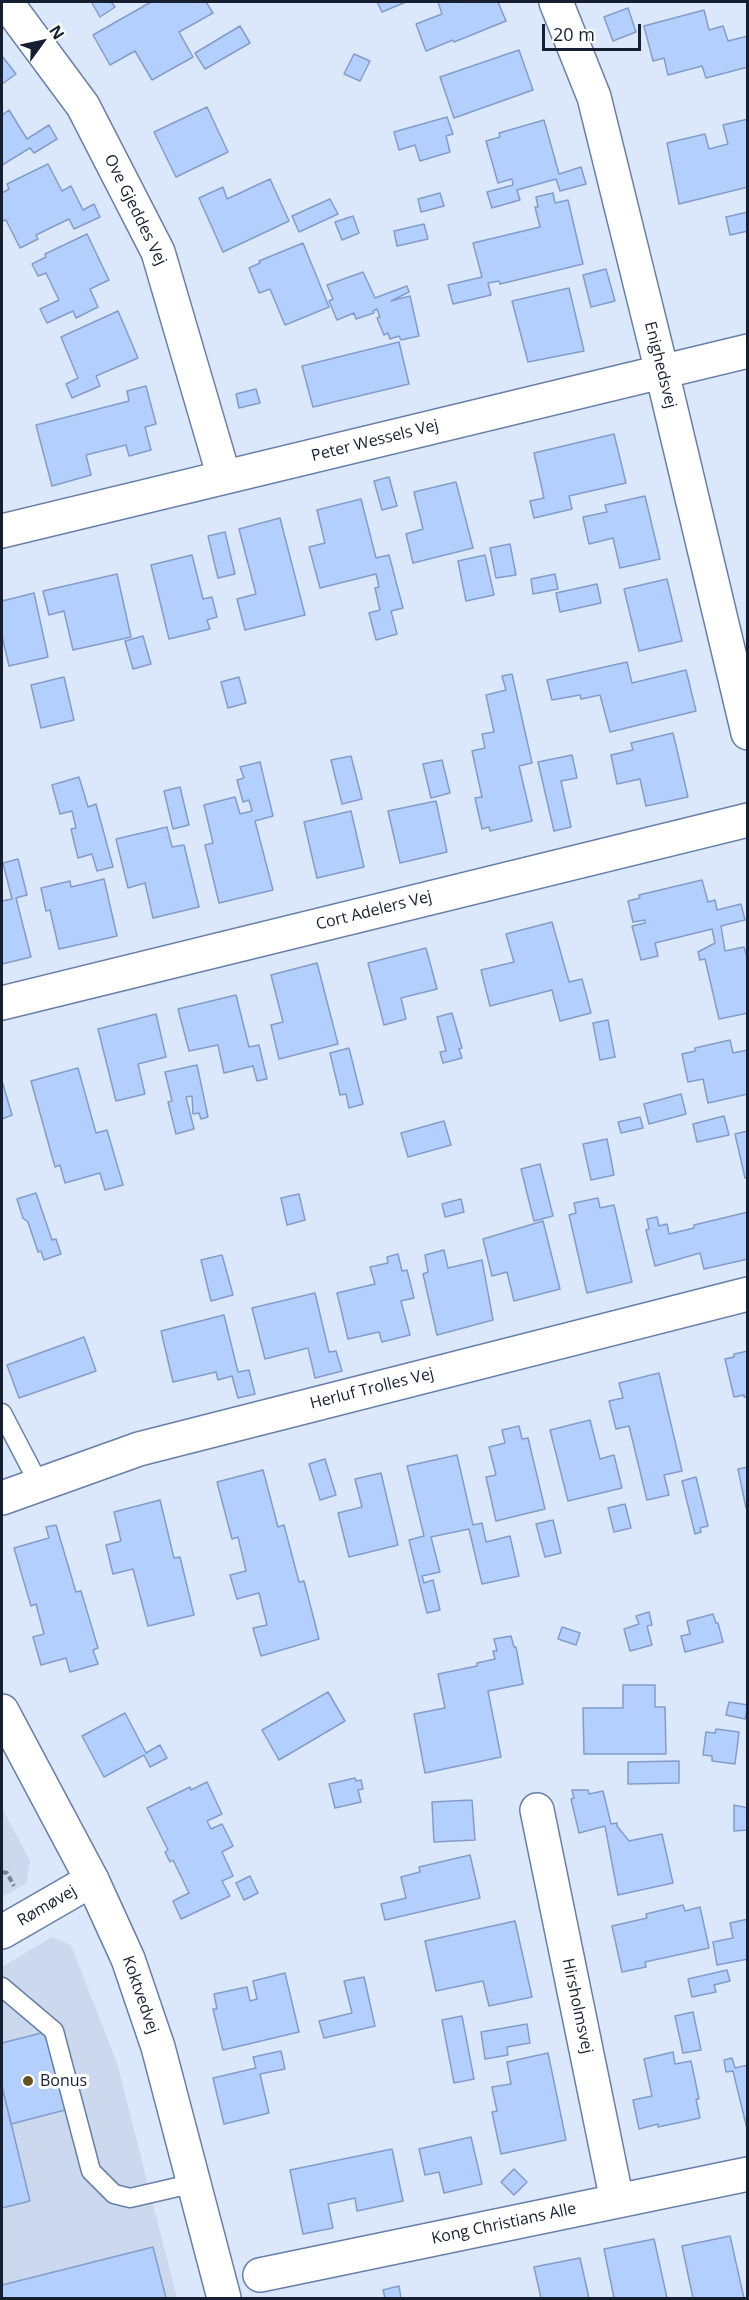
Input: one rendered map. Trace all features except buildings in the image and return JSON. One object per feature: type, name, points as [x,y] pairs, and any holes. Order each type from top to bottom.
[{"type":"street","name":"Ove Gjeddes Vej","points":[[6,2],[83,106],[158,252],[224,477]]},
{"type":"street","name":"Enighedsvej","points":[[556,2],[594,97],[747,733]]},
{"type":"street","name":"Peter Wessels Vej","points":[[2,531],[747,351]]},
{"type":"street","name":"Cort Adelers Vej","points":[[2,1003],[747,820]]},
{"type":"street","name":"Herluf Trolles Vej","points":[[2,1498],[139,1449],[747,1294]]},
{"type":"street","name":"Koktvedvej","points":[[2,1712],[92,1880],[128,1959],[158,2047],[224,2298]]},
{"type":"street","name":"Hirsholmsvej","points":[[537,1810],[617,2201]]},
{"type":"street","name":"Rømøvej","points":[[2,1932],[92,1880]]},
{"type":"street","name":"Kong Christians Alle","points":[[260,2275],[747,2174]]},
{"type":"lane","points":[[2,1413],[39,1484]]},
{"type":"lane","points":[[2,1987],[54,2031],[92,2172],[114,2194],[130,2198],[195,2183]]},
{"type":"shaded area","points":[[2,1808],[30,1861],[26,1884],[2,1897]]},
{"type":"shaded area","points":[[52,1937],[71,1945],[117,2063],[177,2298],[2,2298],[2,1967]]},
{"type":"place","name":"Bonus","points":[[28,2081]]}]
